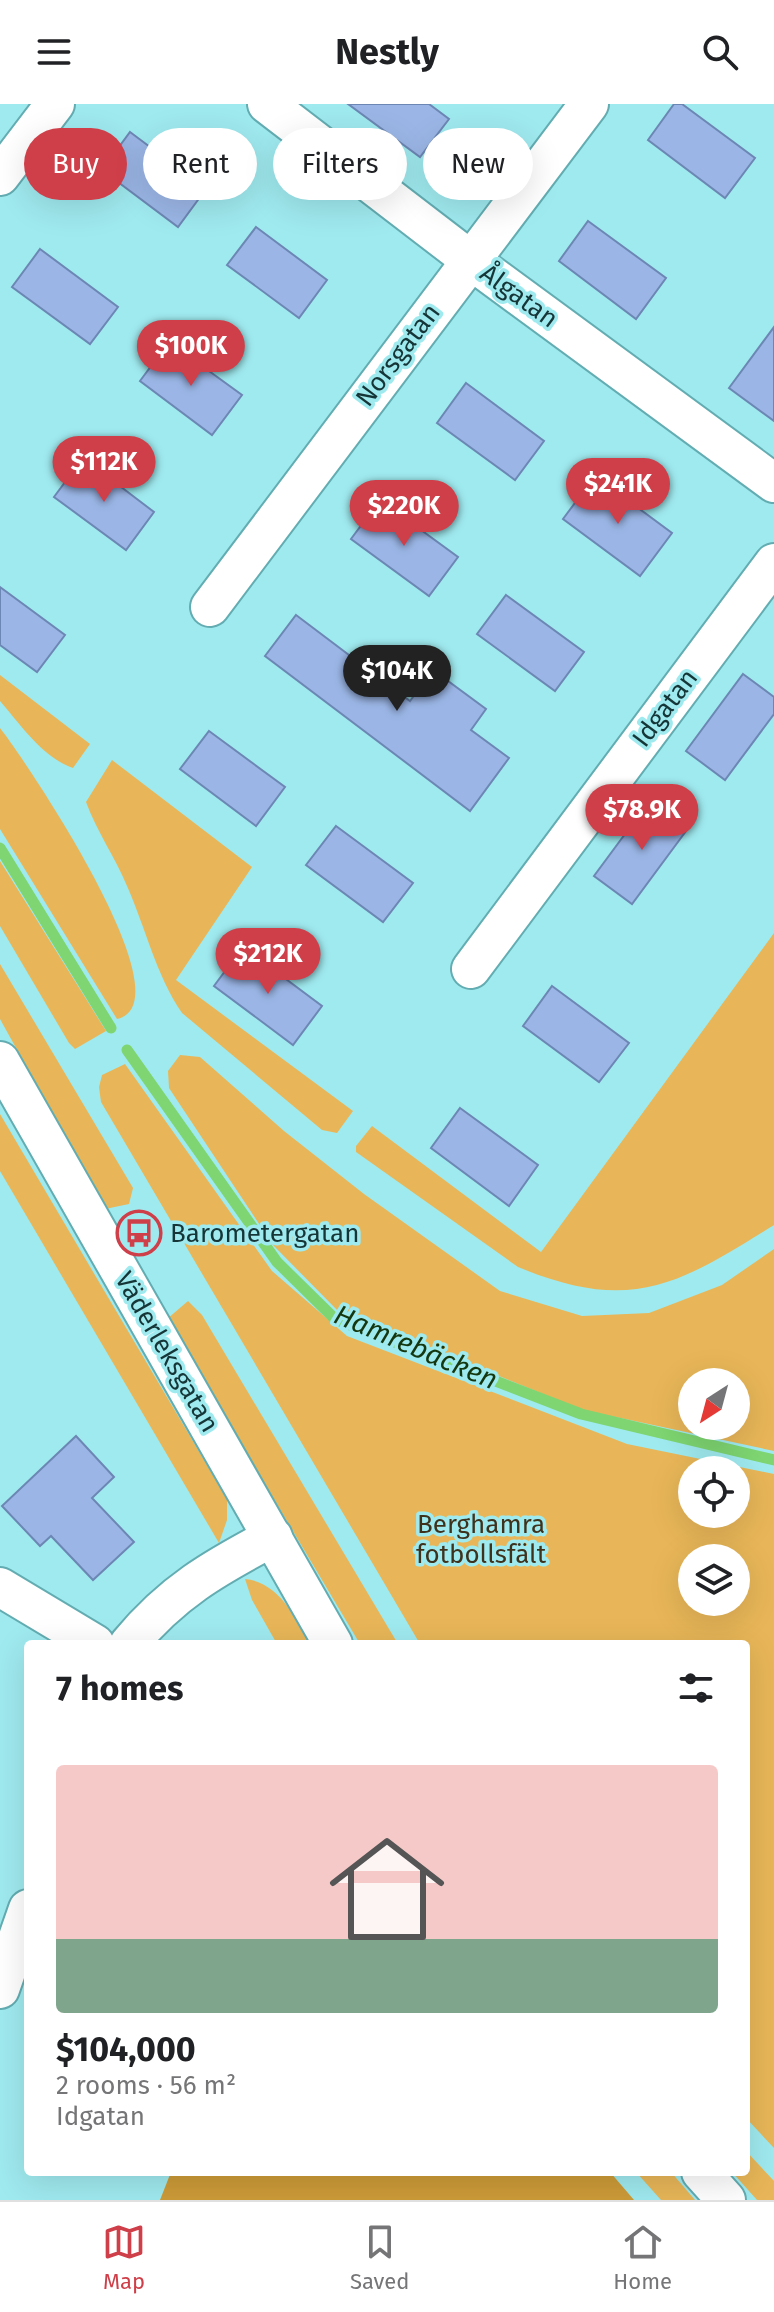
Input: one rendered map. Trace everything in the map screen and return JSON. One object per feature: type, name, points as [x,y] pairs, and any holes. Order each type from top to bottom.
[{"type":"street","points":[[0,176],[55,104]]},
{"type":"street","name":"Ålgatan","points":[[267,104],[469,259],[774,483]]},
{"type":"street","name":"Norsgatan","points":[[210,607],[469,259],[589,104]]},
{"type":"street","name":"Idgatan","points":[[471,969],[774,563]]},
{"type":"street","name":"Väderleksgatan","points":[[0,1061],[331,1640]]},
{"type":"street","points":[[132,1640],[160,1607],[220,1565],[273,1537]]},
{"type":"street","points":[[0,1587],[88,1640]]},
{"type":"street","points":[[0,1989],[24,1920]]},
{"type":"street","points":[[705,2176],[726,2200]]},
{"type":"green space","points":[[0,675],[90,744],[73,768],[42,748],[0,701]]},
{"type":"green space","points":[[0,728],[66,829],[118,928],[133,971],[134,1003],[117,1019],[0,829]]},
{"type":"green space","points":[[112,760],[252,867],[176,980],[353,1111],[337,1133],[322,1130],[182,1013],[158,967],[127,886],[86,802]]},
{"type":"green space","points":[[0,861],[106,1031],[75,1049],[0,926]]},
{"type":"green space","points":[[774,933],[774,1225],[709,1263],[681,1277],[652,1286],[623,1290],[592,1289],[558,1281],[518,1267],[356,1152],[356,1146],[372,1126],[541,1252]]},
{"type":"green space","points":[[0,964],[133,1188],[129,1204],[105,1209],[0,1019]]},
{"type":"green space","points":[[180,1055],[200,1057],[284,1131],[364,1194],[500,1291],[582,1316],[649,1313],[722,1285],[774,1249],[774,1451],[723,1440],[750,1440],[750,1368],[678,1368],[678,1430],[583,1410],[338,1311],[273,1245],[169,1088],[168,1071]]},
{"type":"green space","name":"Berghamra fotbollsfält","points":[[125,1064],[272,1271],[347,1336],[627,1444],[686,1456],[678,1456],[678,1528],[750,1528],[750,1469],[774,1474],[774,2148],[750,2122],[750,1640],[418,1640],[101,1102],[99,1087],[102,1075]]},
{"type":"green space","points":[[0,1114],[227,1499],[227,1520],[219,1543],[0,1171]]},
{"type":"green space","points":[[188,1301],[202,1315],[396,1640],[358,1640],[167,1319]]},
{"type":"green space","points":[[245,1579],[267,1587],[285,1602],[308,1640],[275,1640],[252,1600]]},
{"type":"green space","points":[[750,2155],[774,2181],[774,2200],[757,2200],[736,2176],[750,2176]]},
{"type":"green space","points":[[640,2176],[674,2176],[695,2200],[661,2200]]},
{"type":"shaded area","points":[[169,2176],[613,2176],[634,2200],[160,2200]]},
{"type":"building","points":[[348,104],[429,104],[449,119],[442,128],[423,128],[423,153],[420,157],[407,147],[407,128],[381,128]]},
{"type":"building","points":[[674,104],[682,104],[755,158],[725,198],[648,140]]},
{"type":"building","points":[[130,132],[143,142],[143,200],[198,200],[178,227],[127,189],[127,136]]},
{"type":"building","points":[[588,221],[666,278],[636,319],[559,261]]},
{"type":"building","points":[[256,227],[327,280],[299,318],[227,265]]},
{"type":"building","points":[[40,249],[118,307],[90,344],[12,287]]},
{"type":"building","points":[[774,327],[774,421],[729,388]]},
{"type":"building","points":[[169,342],[242,395],[212,435],[140,381]]},
{"type":"building","points":[[466,383],[544,441],[515,480],[437,423]]},
{"type":"building","points":[[83,458],[154,512],[126,550],[54,497]]},
{"type":"building","points":[[595,476],[672,533],[640,576],[563,519]]},
{"type":"building","points":[[380,500],[458,557],[429,596],[351,539]]},
{"type":"building","points":[[0,587],[65,635],[37,672],[0,645]]},
{"type":"building","points":[[506,595],[584,652],[555,691],[477,634]]},
{"type":"building","points":[[296,615],[410,701],[433,670],[486,709],[471,730],[509,758],[470,811],[265,656]]},
{"type":"building","points":[[743,674],[774,697],[774,714],[725,780],[686,751]]},
{"type":"building","points":[[209,731],[285,787],[256,826],[180,769]]},
{"type":"building","points":[[651,799],[689,827],[632,904],[594,876]]},
{"type":"building","points":[[336,826],[413,883],[383,922],[306,865]]},
{"type":"building","points":[[243,947],[322,1006],[293,1045],[214,986]]},
{"type":"building","points":[[552,986],[629,1043],[599,1082],[523,1026]]},
{"type":"building","points":[[460,1108],[538,1165],[509,1206],[431,1148]]},
{"type":"building","points":[[76,1436],[114,1477],[92,1498],[134,1542],[93,1580],[51,1536],[40,1546],[2,1506]]},
{"type":"waterway","name":"Hamrebäcken","points":[[0,848],[111,1028]]},
{"type":"waterway","name":"Hamrebäcken","points":[[127,1050],[277,1262],[335,1319],[581,1414],[774,1460]]},
{"type":"place","name":"Barometergatan","points":[[139,1233]]}]
